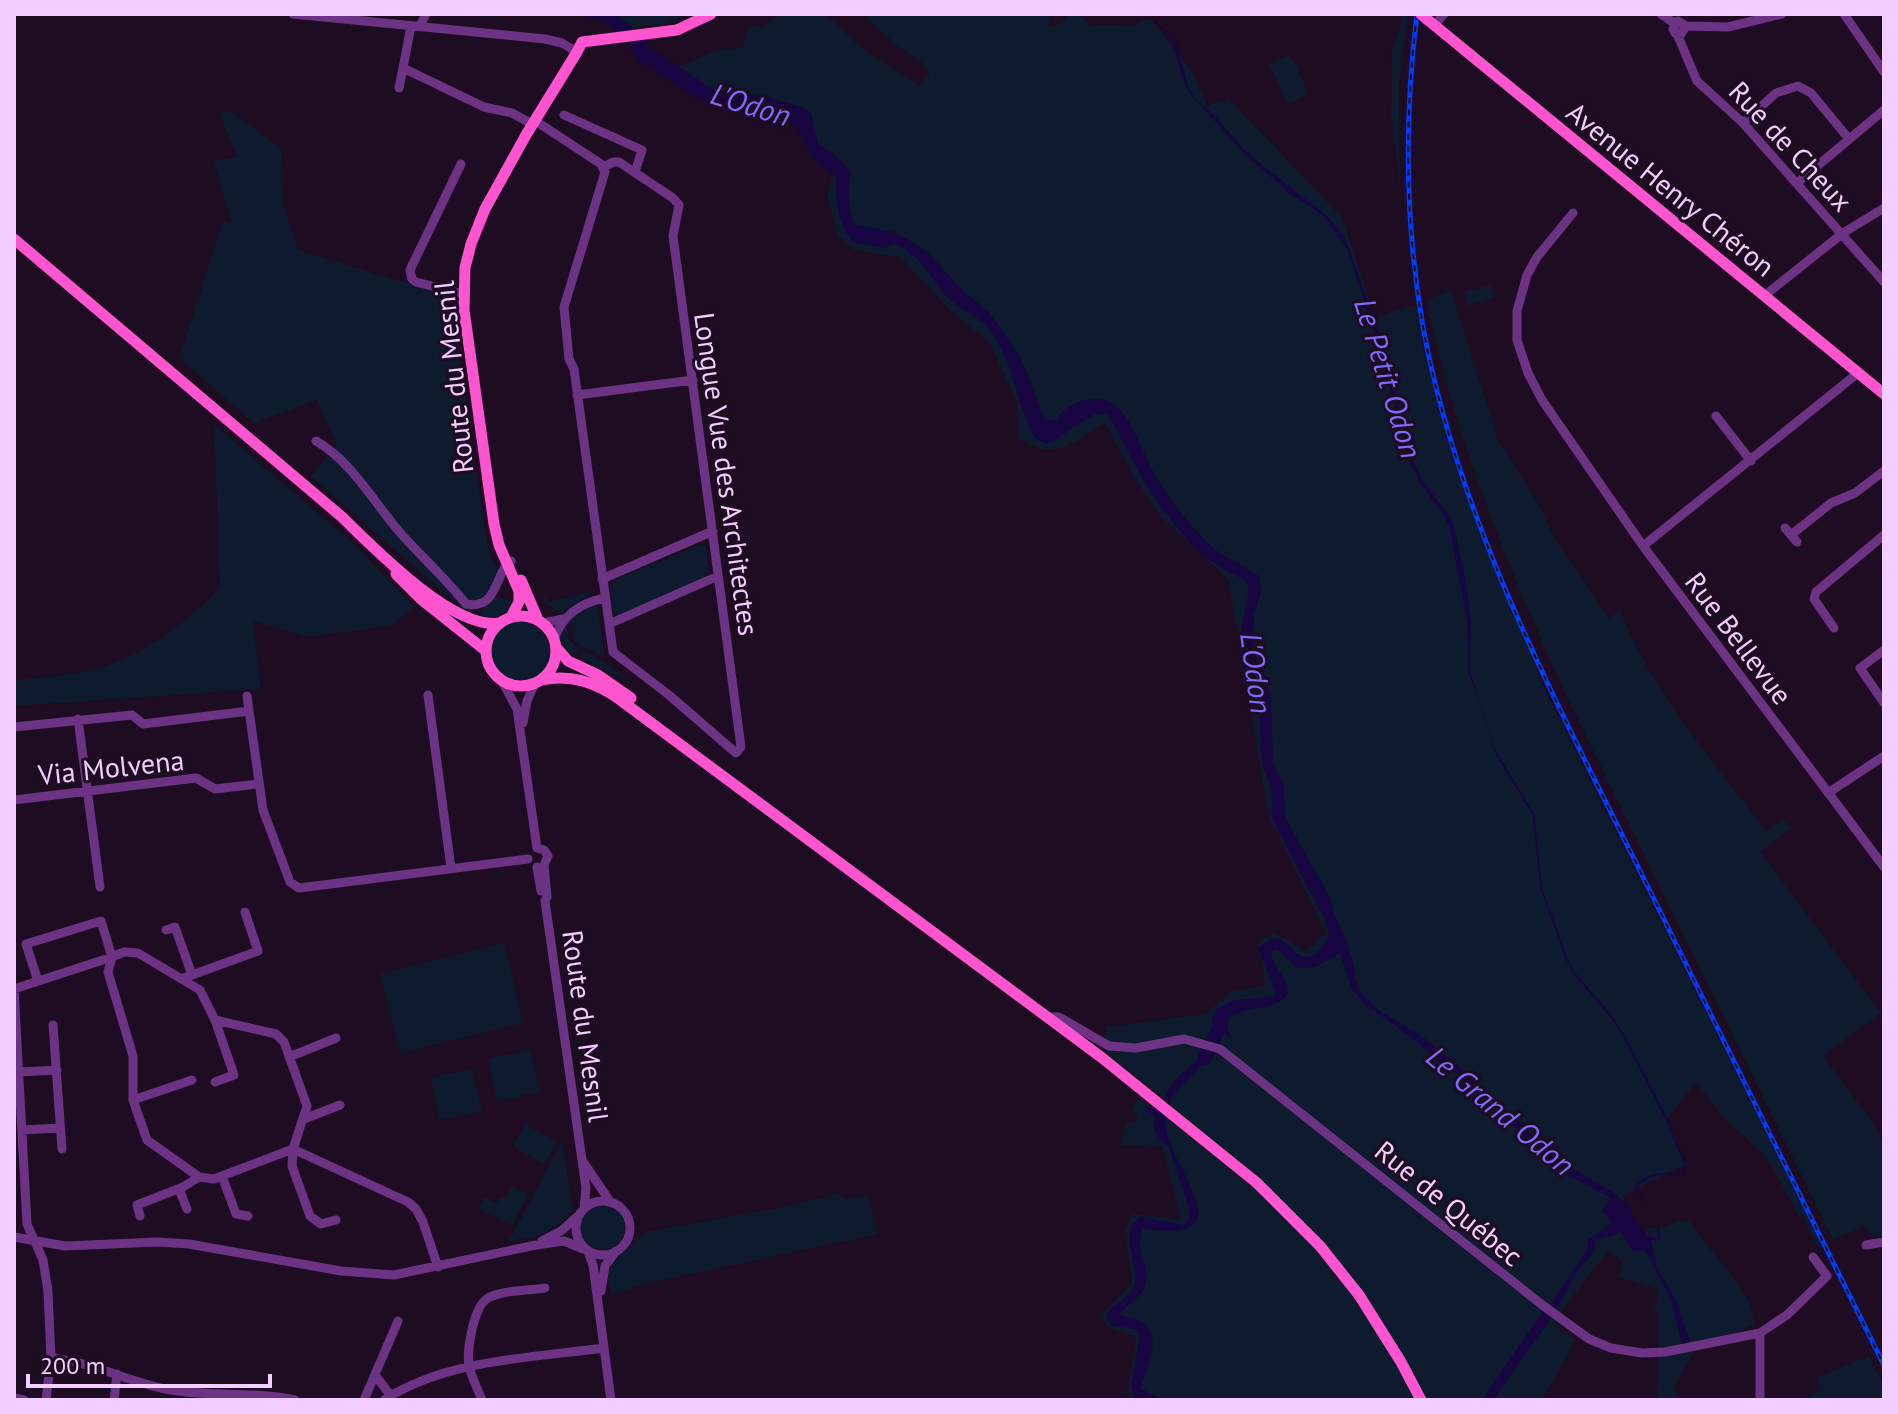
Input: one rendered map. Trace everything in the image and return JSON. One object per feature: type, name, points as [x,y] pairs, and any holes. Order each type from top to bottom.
[{"type":"main road","points":[[577,52],[585,40],[653,35],[685,27],[711,14]]},
{"type":"main road","name":"Avenue Henry Chéron","points":[[1428,20],[1884,394]]},
{"type":"main road","name":"Route du Mesnil","points":[[540,622],[496,533],[463,294],[467,260],[477,227],[533,122],[577,52]]},
{"type":"main road","points":[[14,239],[330,507],[384,558],[410,589],[486,651]]},
{"type":"main road","points":[[384,558],[463,616],[483,623],[525,616],[540,622],[568,661],[598,675],[625,693],[668,729],[684,747]]},
{"type":"main road","name":"Route du Mesnil","points":[[506,620],[519,602],[519,591],[509,562]]},
{"type":"main road","points":[[506,620],[489,635],[486,651],[492,671],[502,681],[518,686],[566,677],[606,690],[1142,1088],[1257,1183],[1320,1246],[1372,1315],[1421,1400]]},
{"type":"main road","points":[[538,681],[553,665],[555,644]]},
{"type":"street","points":[[293,14],[545,39],[562,43],[577,52]]},
{"type":"street","points":[[399,88],[416,26],[426,14]]},
{"type":"street","points":[[1428,20],[1444,14]]},
{"type":"street","points":[[1661,14],[1682,33],[1686,26],[1728,27],[1782,14]]},
{"type":"street","points":[[1844,14],[1884,72]]},
{"type":"street","name":"Rue de Cheux","points":[[1675,28],[1697,81],[1743,123],[1884,282]]},
{"type":"street","points":[[403,68],[484,107],[512,113],[533,122],[604,167]]},
{"type":"street","points":[[1743,123],[1776,93],[1798,86],[1811,93],[1849,139]]},
{"type":"street","points":[[1797,183],[1884,110]]},
{"type":"street","points":[[564,115],[642,150],[635,172],[616,161],[604,167]]},
{"type":"street","points":[[461,164],[410,270],[416,282],[463,294]]},
{"type":"street","points":[[604,167],[605,177],[564,307],[609,624],[718,576]]},
{"type":"street","name":"Longue Vue des Architectes","points":[[609,624],[613,652],[669,695],[732,751],[740,751],[673,236],[678,203],[635,172]]},
{"type":"street","points":[[1764,296],[1843,233],[1884,208]]},
{"type":"street","name":"Rue Bellevue","points":[[1573,213],[1537,257],[1527,275],[1517,311],[1517,340],[1528,373],[1542,400],[1643,546],[1884,867]]},
{"type":"street","points":[[1643,546],[1858,373]]},
{"type":"street","points":[[577,395],[693,380]]},
{"type":"street","points":[[1716,416],[1751,461]]},
{"type":"street","points":[[316,441],[342,460],[401,534],[466,604],[481,603],[495,593],[509,562]]},
{"type":"street","points":[[1791,535],[1831,503],[1855,493],[1884,471]]},
{"type":"street","points":[[602,579],[713,531]]},
{"type":"street","points":[[1834,628],[1814,599],[1816,592],[1884,535]]},
{"type":"street","points":[[540,622],[563,619],[581,606],[605,598]]},
{"type":"street","points":[[555,644],[563,619]]},
{"type":"street","points":[[1884,650],[1860,668],[1884,703]]},
{"type":"street","points":[[502,681],[517,709],[525,755]]},
{"type":"street","points":[[537,848],[522,721],[538,681]]},
{"type":"street","points":[[428,695],[451,868]]},
{"type":"street","points":[[247,696],[263,810],[290,882],[299,888],[528,859],[540,866],[548,856],[544,850],[537,848],[530,851],[528,859]]},
{"type":"street","points":[[14,727],[132,715],[143,724],[249,711]]},
{"type":"street","points":[[78,719],[100,887]]},
{"type":"street","points":[[1828,793],[1884,756]]},
{"type":"street","name":"Via Molvena","points":[[14,800],[196,778],[215,789],[258,784]]},
{"type":"street","name":"Route du Mesnil","points":[[540,866],[586,1188],[581,1212]]},
{"type":"street","points":[[181,979],[258,951],[245,912]]},
{"type":"street","points":[[38,981],[26,944],[101,921],[112,957],[108,972],[133,1056],[133,1100],[147,1140],[199,1177],[218,1178],[293,1149],[408,1202],[416,1209],[438,1264]]},
{"type":"street","points":[[166,930],[175,927],[192,975]]},
{"type":"street","points":[[46,1400],[51,1358],[48,1291],[43,1260],[27,1224],[19,1154],[22,1130],[14,989],[124,952],[138,953],[200,990],[215,1020],[234,1075],[215,1082]]},
{"type":"street","name":"Rue de Québec","points":[[1048,1017],[1059,1017],[1098,1042],[1120,1048],[1136,1048],[1175,1039],[1220,1049],[1541,1304],[1589,1339],[1611,1348],[1642,1353],[1692,1347],[1760,1333],[1787,1315],[1827,1276],[1813,1257]]},
{"type":"street","points":[[215,1020],[276,1034],[284,1042],[307,1106],[293,1149],[292,1166],[310,1216],[321,1224],[336,1220]]},
{"type":"street","points":[[53,1025],[62,1149]]},
{"type":"street","points":[[289,1057],[336,1038]]},
{"type":"street","points":[[19,1072],[57,1070]]},
{"type":"street","points":[[133,1100],[192,1080]]},
{"type":"street","points":[[304,1119],[340,1105]]},
{"type":"street","points":[[22,1130],[60,1128]]},
{"type":"street","name":"Route du Mesnil","points":[[580,1157],[609,1200]]},
{"type":"street","points":[[140,1216],[137,1205],[179,1189],[199,1177]]},
{"type":"street","points":[[218,1178],[236,1214],[248,1216]]},
{"type":"street","points":[[179,1189],[187,1209]]},
{"type":"street","points":[[536,1245],[561,1231],[598,1201],[609,1200],[619,1206],[630,1222],[630,1236],[605,1266],[599,1310]]},
{"type":"street","points":[[581,1212],[577,1226],[593,1265],[611,1400]]},
{"type":"street","points":[[14,1237],[65,1246],[157,1242],[189,1244],[366,1274],[394,1275],[564,1241],[595,1256],[616,1251]]},
{"type":"street","points":[[1866,1245],[1884,1242]]},
{"type":"street","points":[[482,1400],[468,1367],[473,1324],[484,1300],[545,1288]]},
{"type":"street","points":[[364,1400],[398,1321]]},
{"type":"street","points":[[1760,1333],[1760,1400]]},
{"type":"street","points":[[375,1375],[388,1398],[419,1382],[468,1367],[604,1348]]},
{"type":"street","points":[[51,1358],[74,1360],[166,1390],[217,1398],[273,1395],[295,1400]]},
{"type":"street","points":[[114,1400],[117,1374]]},
{"type":"street","points":[[14,1398],[24,1400]]},
{"type":"shaded area","points":[[616,14],[690,14],[659,24],[632,28]]},
{"type":"shaded area","points":[[779,14],[825,14],[862,48],[918,85],[930,75],[920,61],[900,48],[862,14],[1051,14],[1048,27],[1062,23],[1069,14],[1078,14],[1091,25],[1130,26],[1151,19],[1192,71],[1207,105],[1229,99],[1342,217],[1374,317],[1415,305],[1425,357],[1453,461],[1549,699],[1822,1246],[1818,1249],[1803,1217],[1800,1218],[1767,1158],[1724,1118],[1696,1082],[1667,1120],[1686,1164],[1623,1195],[1625,1208],[1643,1234],[1647,1229],[1685,1220],[1690,1222],[1747,1298],[1754,1325],[1741,1330],[1742,1334],[1698,1344],[1675,1385],[1677,1400],[1657,1400],[1658,1314],[1653,1312],[1659,1290],[1619,1277],[1623,1262],[1608,1251],[1555,1320],[1560,1330],[1576,1339],[1542,1400],[1137,1400],[1127,1394],[1137,1337],[1108,1328],[1100,1315],[1132,1284],[1125,1231],[1132,1214],[1181,1219],[1162,1147],[1120,1145],[1127,1123],[1136,1122],[1138,1116],[1131,1111],[1138,1099],[1153,1106],[1146,1108],[1154,1115],[1155,1132],[1173,1105],[1105,1052],[1106,1027],[1206,1014],[1230,992],[1266,985],[1258,943],[1274,932],[1306,951],[1326,933],[1268,813],[1228,579],[1161,517],[1135,479],[1105,423],[1073,443],[1054,449],[1032,446],[1018,439],[1017,402],[990,344],[948,308],[900,257],[856,251],[838,236],[827,196],[834,169],[806,144],[803,120],[719,105],[674,68],[716,51],[743,47],[748,28],[761,28]]},
{"type":"shaded area","points":[[1404,15],[1408,17],[1399,82],[1400,189],[1391,116],[1392,50]]},
{"type":"shaded area","points":[[1290,54],[1309,94],[1288,104],[1269,64]]},
{"type":"shaded area","points":[[230,111],[281,148],[283,202],[298,250],[455,298],[452,308],[489,554],[499,571],[490,595],[466,610],[311,476],[337,444],[317,400],[254,423],[179,358],[223,221],[232,224],[214,162],[237,156],[219,113]]},
{"type":"shaded area","points":[[1491,285],[1494,298],[1467,306],[1464,292]]},
{"type":"shaded area","points":[[1451,290],[1498,440],[1542,510],[1553,536],[1609,618],[1620,610],[1633,640],[1667,698],[1766,831],[1783,819],[1791,829],[1760,852],[1881,1013],[1823,1056],[1872,1121],[1884,1144],[1884,1235],[1875,1237],[1863,1227],[1833,1240],[1564,691],[1484,499],[1452,401],[1426,300]]},
{"type":"shaded area","points":[[214,424],[353,543],[415,607],[390,626],[309,637],[253,621],[261,689],[14,706],[14,681],[85,671],[131,656],[178,626],[220,588]]},
{"type":"shaded area","points":[[702,544],[706,547],[709,570],[704,578],[618,615],[613,611],[610,587],[614,580]]},
{"type":"shaded area","points":[[594,591],[562,613],[545,604],[540,592],[549,602]]},
{"type":"shaded area","points":[[495,596],[514,602],[505,613],[482,619],[483,606]]},
{"type":"shaded area","points":[[597,605],[604,657],[573,641],[572,625],[568,621]]},
{"type":"shaded area","points":[[520,622],[541,631],[550,652],[541,673],[520,682],[499,673],[490,652],[499,631]]},
{"type":"shaded area","points":[[566,623],[569,639],[579,649],[576,655],[566,650],[560,639]]},
{"type":"shaded area","points":[[584,651],[626,676],[610,674],[580,657]]},
{"type":"shaded area","points":[[504,943],[523,1023],[400,1053],[380,974]]},
{"type":"shaded area","points":[[530,1050],[540,1092],[497,1101],[488,1059]]},
{"type":"shaded area","points":[[472,1069],[482,1111],[440,1120],[430,1078]]},
{"type":"shaded area","points":[[525,1124],[557,1141],[545,1164],[513,1147]]},
{"type":"shaded area","points":[[562,1141],[573,1210],[544,1233],[509,1241]]},
{"type":"shaded area","points":[[512,1186],[528,1194],[512,1226],[478,1209],[484,1197],[497,1203],[500,1197],[505,1199]]},
{"type":"shaded area","points":[[837,1194],[846,1199],[868,1195],[878,1234],[649,1283],[612,1294],[608,1278],[610,1268],[649,1231],[780,1208]]},
{"type":"shaded area","points":[[603,1205],[618,1212],[625,1227],[618,1242],[603,1249],[588,1242],[581,1227],[588,1212]]},
{"type":"shaded area","points":[[1869,1356],[1884,1386],[1884,1400],[1802,1400],[1821,1391],[1817,1378]]},
{"type":"water","name":"Le Grand Odon","points":[[579,14],[606,19],[603,14],[616,14],[646,39],[647,46],[716,91],[762,96],[799,106],[811,113],[818,143],[851,172],[849,198],[856,225],[894,232],[926,250],[961,289],[989,312],[1019,355],[1044,420],[1056,420],[1072,405],[1087,399],[1110,402],[1130,423],[1157,479],[1185,518],[1212,547],[1260,577],[1261,591],[1254,616],[1253,645],[1271,695],[1273,763],[1283,783],[1286,819],[1330,897],[1348,944],[1354,977],[1361,993],[1380,1011],[1423,1037],[1477,1081],[1561,1162],[1614,1193],[1632,1209],[1631,1214],[1650,1236],[1657,1267],[1677,1302],[1690,1342],[1682,1344],[1672,1303],[1647,1254],[1633,1251],[1620,1231],[1595,1241],[1593,1253],[1577,1271],[1557,1310],[1550,1305],[1587,1249],[1588,1240],[1613,1222],[1601,1211],[1611,1198],[1566,1174],[1461,1075],[1447,1068],[1410,1036],[1363,1003],[1351,987],[1340,953],[1320,964],[1303,968],[1294,965],[1277,949],[1272,951],[1274,963],[1286,983],[1287,995],[1272,1005],[1246,1010],[1231,1018],[1225,1025],[1232,1036],[1228,1037],[1216,1023],[1222,1006],[1235,1000],[1273,997],[1276,994],[1258,947],[1272,939],[1280,939],[1306,957],[1320,950],[1329,934],[1325,920],[1272,818],[1272,788],[1262,764],[1259,699],[1245,663],[1241,631],[1249,590],[1246,581],[1218,566],[1188,541],[1161,507],[1108,413],[1095,414],[1052,442],[1046,444],[1035,438],[1023,412],[1010,369],[990,330],[947,297],[922,264],[904,248],[896,244],[884,248],[853,242],[841,219],[836,177],[815,159],[789,121],[766,110],[716,106],[701,100],[647,64],[642,65],[630,48],[632,46],[607,23]]},
{"type":"water","points":[[1145,14],[1168,32],[1177,43],[1188,87],[1195,98],[1246,152],[1327,216],[1344,237],[1378,327],[1414,464],[1422,481],[1453,523],[1465,578],[1471,622],[1469,668],[1477,695],[1469,676],[1467,621],[1450,530],[1444,515],[1421,485],[1408,459],[1378,342],[1348,251],[1324,216],[1290,194],[1245,154],[1192,96],[1184,83],[1171,37]]},
{"type":"water","points":[[1494,747],[1536,817],[1496,755]]},
{"type":"water","points":[[1206,1048],[1212,1050],[1208,1058],[1169,1102],[1164,1097],[1171,1086]]},
{"type":"water","points":[[1153,1106],[1167,1114],[1166,1131],[1198,1211],[1194,1224],[1177,1230],[1143,1228],[1140,1236],[1146,1284],[1140,1295],[1119,1314],[1140,1320],[1149,1328],[1152,1354],[1140,1388],[1162,1400],[1139,1400],[1134,1397],[1131,1386],[1140,1334],[1135,1329],[1111,1325],[1106,1315],[1133,1288],[1132,1224],[1140,1217],[1183,1225],[1189,1220],[1190,1212],[1170,1149],[1155,1133],[1154,1115],[1145,1109]]},
{"type":"water","points":[[1543,1311],[1551,1318],[1549,1321],[1493,1400],[1482,1400]]},
{"type":"waterway","name":"Le Petit Odon","points":[[1534,817],[1541,888],[1566,957],[1574,973],[1624,1036],[1670,1126],[1684,1163],[1684,1175],[1652,1175],[1635,1187],[1643,1200]]},
{"type":"waterway","name":"L'Odon","points":[[1204,1059],[1221,1025],[1222,1014]]},
{"type":"waterway","name":"Le Petit Odon","points":[[1649,1239],[1659,1238],[1658,1228]]},
{"type":"railway","points":[[1417,14],[1408,131],[1413,249],[1423,327],[1439,401],[1461,473],[1487,544],[1548,683],[1884,1365]]}]
